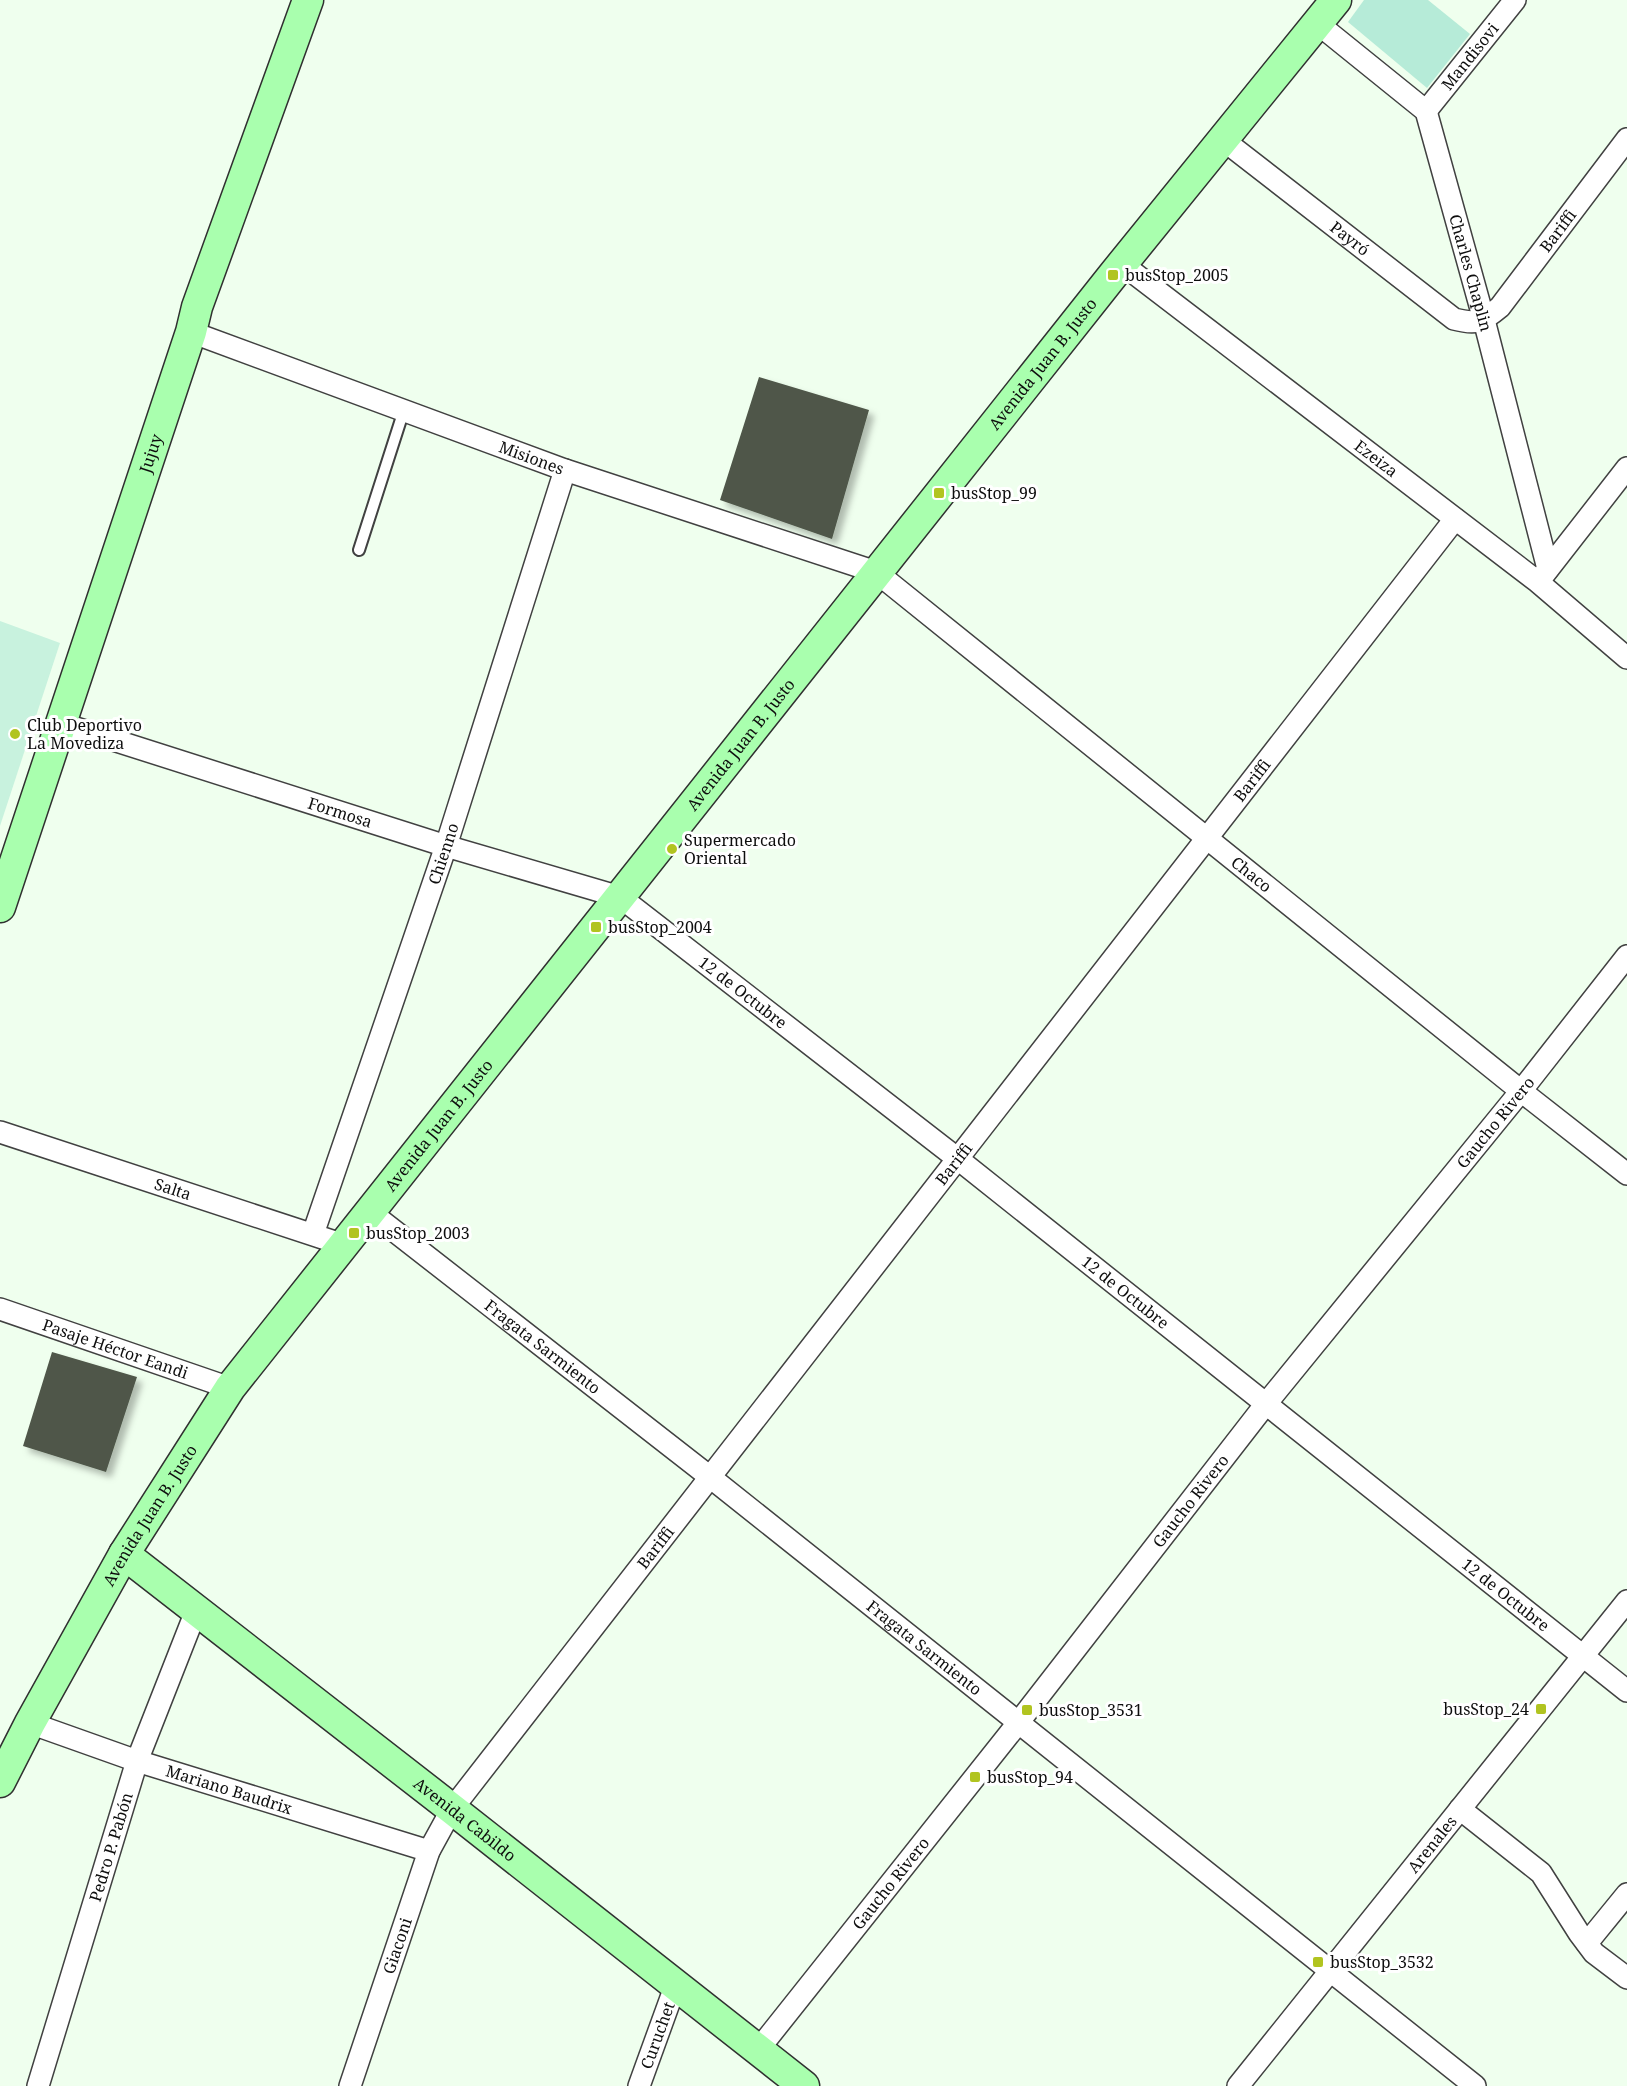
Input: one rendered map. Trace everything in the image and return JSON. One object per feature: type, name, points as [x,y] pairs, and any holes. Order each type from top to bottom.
[{"type":"main road","name":"Jujuy","points":[[0,907],[191,332],[197,307],[308,0]]},
{"type":"main road","name":"Avenida Juan B. Justo","points":[[0,1782],[30,1723],[124,1554],[230,1388],[876,572],[1336,0]]},
{"type":"main road","name":"Avenida Cabildo","points":[[124,1554],[804,2086]]},
{"type":"street","name":"Mandisovi","points":[[1426,111],[1515,0]]},
{"type":"street","points":[[1317,23],[1426,111]]},
{"type":"street","name":"Charles Chaplin","points":[[1426,111],[1484,321],[1543,575]]},
{"type":"street","name":"Payró","points":[[1222,139],[1454,319],[1466,322],[1484,321]]},
{"type":"street","name":"Bariffi","points":[[1484,321],[1500,307],[1626,144]]},
{"type":"street","name":"Ezeiza","points":[[1122,264],[1455,519],[1543,575],[1627,658]]},
{"type":"street","name":"Misiones","points":[[191,332],[565,470],[876,572]]},
{"type":"street","points":[[1543,575],[1627,468]]},
{"type":"street","name":"Chienno","points":[[313,1234],[446,846],[565,470]]},
{"type":"street","name":"Bariffi","points":[[452,1809],[1455,519]]},
{"type":"street","name":"Chaco","points":[[876,572],[1627,1174]]},
{"type":"street","name":"Formosa","points":[[60,723],[446,846],[620,897]]},
{"type":"street","name":"12 de Octubre","points":[[620,897],[958,1159],[1627,1691]]},
{"type":"street","name":"Gaucho Rivero","points":[[758,2050],[1018,1723],[1265,1405],[1521,1091],[1627,956]]},
{"type":"street","name":"Salta","points":[[0,1132],[344,1245]]},
{"type":"street","name":"Fragata Sarmiento","points":[[370,1212],[710,1477],[1476,2086]]},
{"type":"street","name":"Pasaje Héctor Eandi","points":[[0,1309],[230,1388]]},
{"type":"street","name":"Arenales","points":[[1238,2086],[1627,1602]]},
{"type":"street","name":"Pedro P. Pabón","points":[[38,2086],[137,1761],[196,1611]]},
{"type":"street","name":"Mariano Baudrix","points":[[30,1723],[137,1761],[429,1851]]},
{"type":"street","name":"Giaconi","points":[[350,2086],[429,1851],[452,1809]]},
{"type":"street","points":[[1460,1809],[1541,1874],[1594,1953],[1627,1978]]},
{"type":"street","points":[[1587,1943],[1627,1894]]},
{"type":"street","name":"Curuchet","points":[[639,2086],[676,1984]]},
{"type":"lane","points":[[359,550],[404,410]]},
{"type":"green space","points":[[1364,0],[1428,0],[1470,34],[1427,88],[1348,22]]},
{"type":"green space","name":"Club Deportivo La Movediza","points":[[0,621],[60,643],[0,826]]},
{"type":"building","points":[[759,377],[869,410],[832,539],[720,500]]},
{"type":"building","points":[[52,1352],[137,1377],[106,1472],[23,1446]]},
{"type":"place","name":"busStop_2005","points":[[1113,275]]},
{"type":"place","name":"busStop_99","points":[[939,493]]},
{"type":"place","name":"Club Deportivo La Movediza","points":[[15,734]]},
{"type":"place","name":"Supermercado Oriental","points":[[672,849]]},
{"type":"place","name":"busStop_2004","points":[[596,927]]},
{"type":"place","name":"busStop_2003","points":[[354,1233]]},
{"type":"place","name":"busStop_24","points":[[1541,1709]]},
{"type":"place","name":"busStop_3531","points":[[1027,1710]]},
{"type":"place","name":"busStop_94","points":[[975,1777]]},
{"type":"place","name":"busStop_3532","points":[[1318,1962]]}]
